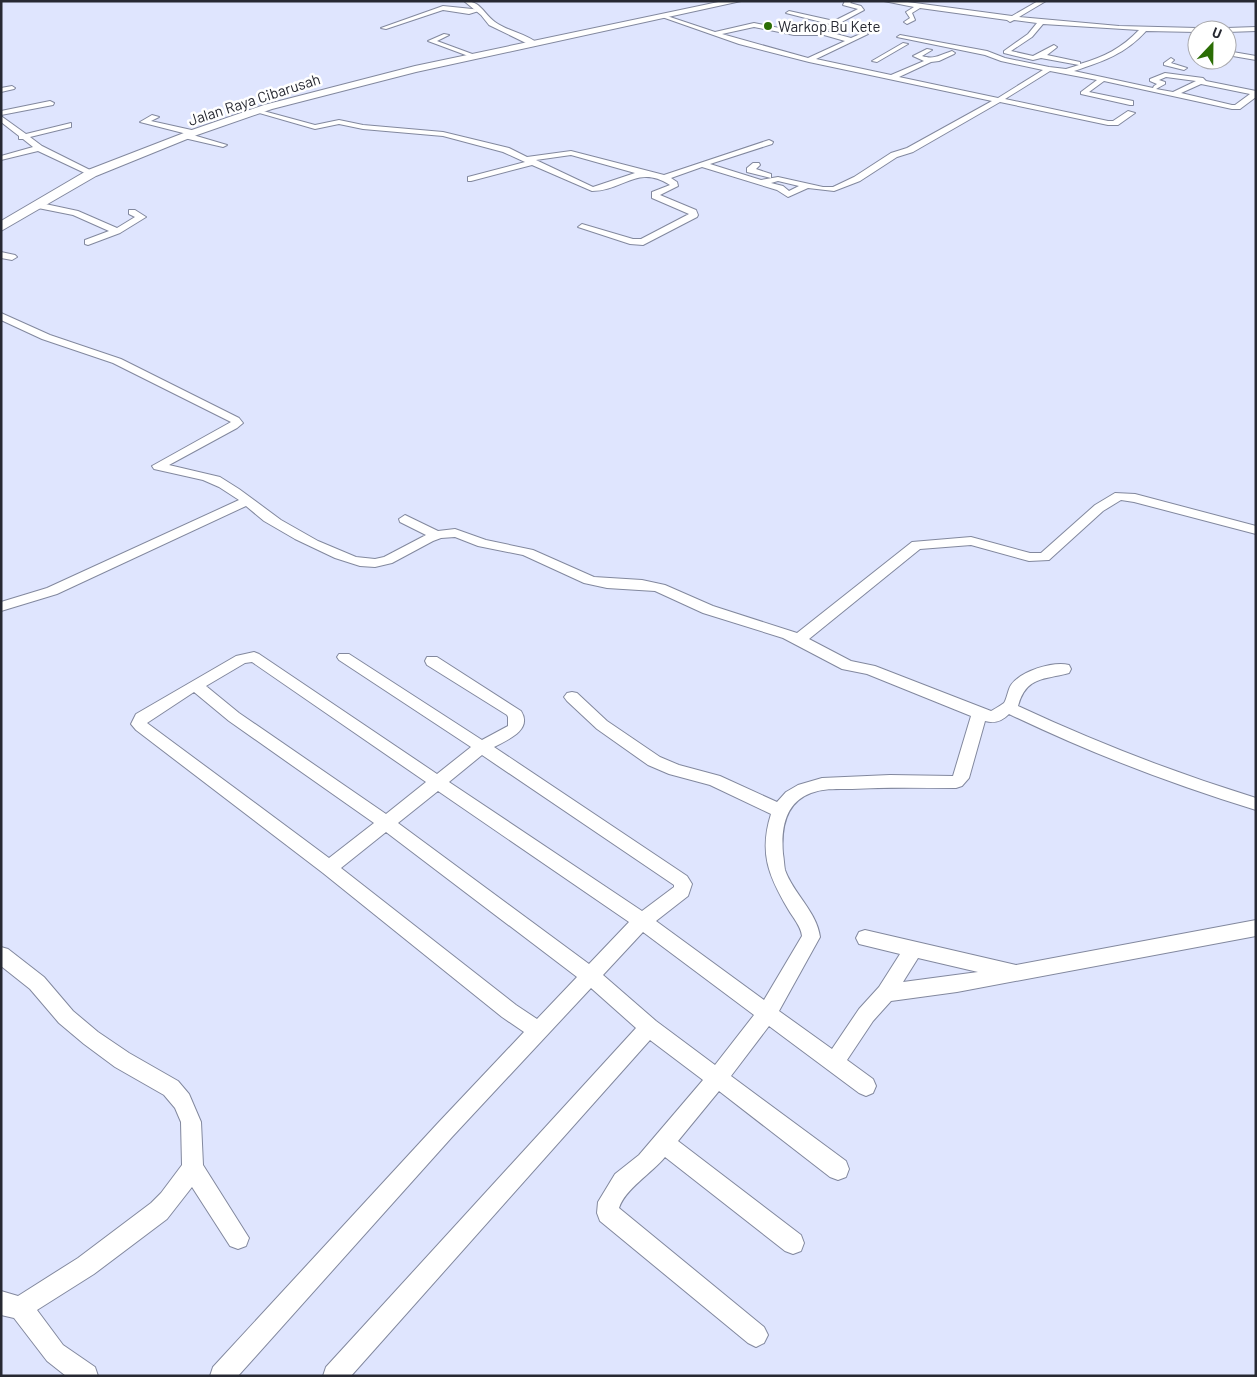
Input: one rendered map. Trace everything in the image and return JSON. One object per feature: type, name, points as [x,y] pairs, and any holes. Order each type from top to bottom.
[{"type":"main road","name":"Jalan Raya Cibarusah","points":[[1,227],[92,173],[256,111],[415,69],[736,1]]},
{"type":"street","points":[[467,1],[492,23],[533,43]]},
{"type":"street","points":[[822,34],[821,31],[861,10],[860,7],[845,4],[849,1]]},
{"type":"street","points":[[887,1],[1010,20],[1094,26],[1177,38]]},
{"type":"street","points":[[907,22],[913,18],[909,12],[938,1]]},
{"type":"street","points":[[1010,20],[1043,1]]},
{"type":"street","points":[[966,7],[961,10],[972,13],[970,14]]},
{"type":"street","points":[[989,17],[994,14],[987,11],[995,7]]},
{"type":"street","points":[[384,28],[443,8],[469,12],[479,10]]},
{"type":"street","points":[[789,13],[835,23]]},
{"type":"street","points":[[666,17],[741,43],[809,60],[1109,123],[1115,123],[1131,113]]},
{"type":"street","points":[[1041,22],[1039,27],[1029,37],[1006,52],[1033,58],[1054,47]]},
{"type":"street","points":[[715,34],[754,25],[794,32],[822,34],[850,40]]},
{"type":"street","points":[[1088,32],[1094,26]]},
{"type":"street","points":[[827,28],[849,33],[839,38]]},
{"type":"street","points":[[1237,30],[1256,29]]},
{"type":"street","points":[[1055,78],[1066,71],[1104,59],[1129,44],[1142,32],[1187,30]]},
{"type":"street","points":[[809,60],[865,34]]},
{"type":"street","points":[[446,35],[432,40],[473,56]]},
{"type":"street","points":[[900,36],[998,56],[1002,60],[1066,71],[1232,107],[1237,107],[1256,93]]},
{"type":"street","points":[[860,70],[905,44]]},
{"type":"street","points":[[929,50],[916,56],[928,60],[936,60],[952,53]]},
{"type":"street","points":[[1237,55],[1256,58]]},
{"type":"street","points":[[1040,56],[1085,65]]},
{"type":"street","points":[[865,59],[875,61]]},
{"type":"street","points":[[893,77],[928,60]]},
{"type":"street","points":[[1171,60],[1166,64],[1187,68]]},
{"type":"street","points":[[1000,66],[1042,74]]},
{"type":"street","points":[[756,165],[750,170],[774,179],[828,190],[842,186],[894,155],[910,150],[999,100],[1049,69]]},
{"type":"street","points":[[1151,90],[1163,83],[1152,80],[1162,75],[1204,76],[1256,93]]},
{"type":"street","points":[[1174,94],[1204,76]]},
{"type":"street","points":[[1103,79],[1083,93],[1130,103]]},
{"type":"street","points":[[1,90],[12,88]]},
{"type":"street","points":[[1,113],[50,103]]},
{"type":"street","points":[[256,111],[315,128],[339,122],[363,127],[443,134],[506,150],[531,160],[569,180],[594,189],[643,173]]},
{"type":"street","points":[[155,117],[144,122],[223,145]]},
{"type":"street","points":[[1,118],[39,148],[92,173]]},
{"type":"street","points":[[22,136],[68,125]]},
{"type":"street","points":[[665,178],[769,142]]},
{"type":"street","points":[[1,158],[39,148]]},
{"type":"street","points":[[471,179],[531,160],[571,153],[665,178],[674,186],[654,196],[694,212],[694,215],[643,242],[633,242],[582,227]]},
{"type":"street","points":[[702,164],[780,188],[788,194],[808,185]]},
{"type":"street","points":[[763,183],[774,179]]},
{"type":"street","points":[[36,205],[75,213],[117,231]]},
{"type":"street","points":[[88,242],[117,231],[142,217],[132,212]]},
{"type":"street","points":[[1,255],[12,257]]},
{"type":"street","points":[[1,316],[46,337],[117,361],[236,420],[237,423],[233,426],[158,466],[204,475],[240,494],[282,526],[349,560],[360,562],[387,561],[402,555],[419,543],[436,535],[456,533],[483,543],[523,550],[574,574],[601,583],[645,584],[660,588],[714,612],[798,638],[847,665],[870,670],[994,717],[1005,708],[1010,708],[1071,737],[1256,804]]},
{"type":"street","points":[[798,638],[810,631],[861,588],[917,545],[976,542],[1029,557],[1044,557],[1099,508],[1119,496],[1135,498],[1256,530]]},
{"type":"street","points":[[1,607],[52,591],[247,501]]},
{"type":"street","points":[[405,519],[436,535]]},
{"type":"street","points":[[538,1031],[509,1011],[329,868],[141,726],[139,721],[144,715],[195,685],[242,659],[254,657],[642,921],[866,1086]]},
{"type":"street","points":[[222,1376],[538,1031],[642,921],[682,892],[684,884],[482,747],[344,657]]},
{"type":"street","points":[[329,868],[482,747],[512,730],[516,725],[516,715],[432,661]]},
{"type":"street","points":[[1010,708],[1015,692],[1020,684],[1040,674],[1064,669]]},
{"type":"street","points":[[195,685],[234,717],[386,823],[591,976],[649,1027],[838,1169]]},
{"type":"street","points":[[572,697],[602,725],[654,761],[675,770],[714,780],[780,811]]},
{"type":"street","points":[[756,1335],[608,1213],[609,1202],[623,1182],[647,1162],[663,1143],[717,1078],[767,1013],[811,938],[810,928],[794,904],[776,869],[773,834],[780,811],[792,796],[804,789],[822,784],[890,781],[956,782],[962,778],[980,712]]},
{"type":"street","points":[[886,993],[957,984],[1256,928]]},
{"type":"street","points":[[865,938],[1017,973]]},
{"type":"street","points":[[835,1062],[866,1016],[886,993],[913,949]]},
{"type":"street","points":[[1,955],[37,983],[66,1017],[91,1038],[122,1060],[171,1088],[182,1101],[191,1122],[193,1168],[238,1238]]},
{"type":"street","points":[[335,1376],[649,1027]]},
{"type":"street","points":[[663,1143],[793,1243]]},
{"type":"street","points":[[86,1376],[55,1353],[11,1306],[49,1288],[86,1266],[159,1210],[193,1168]]},
{"type":"place","name":"Warkop Bu Kete","points":[[768,26]]}]
